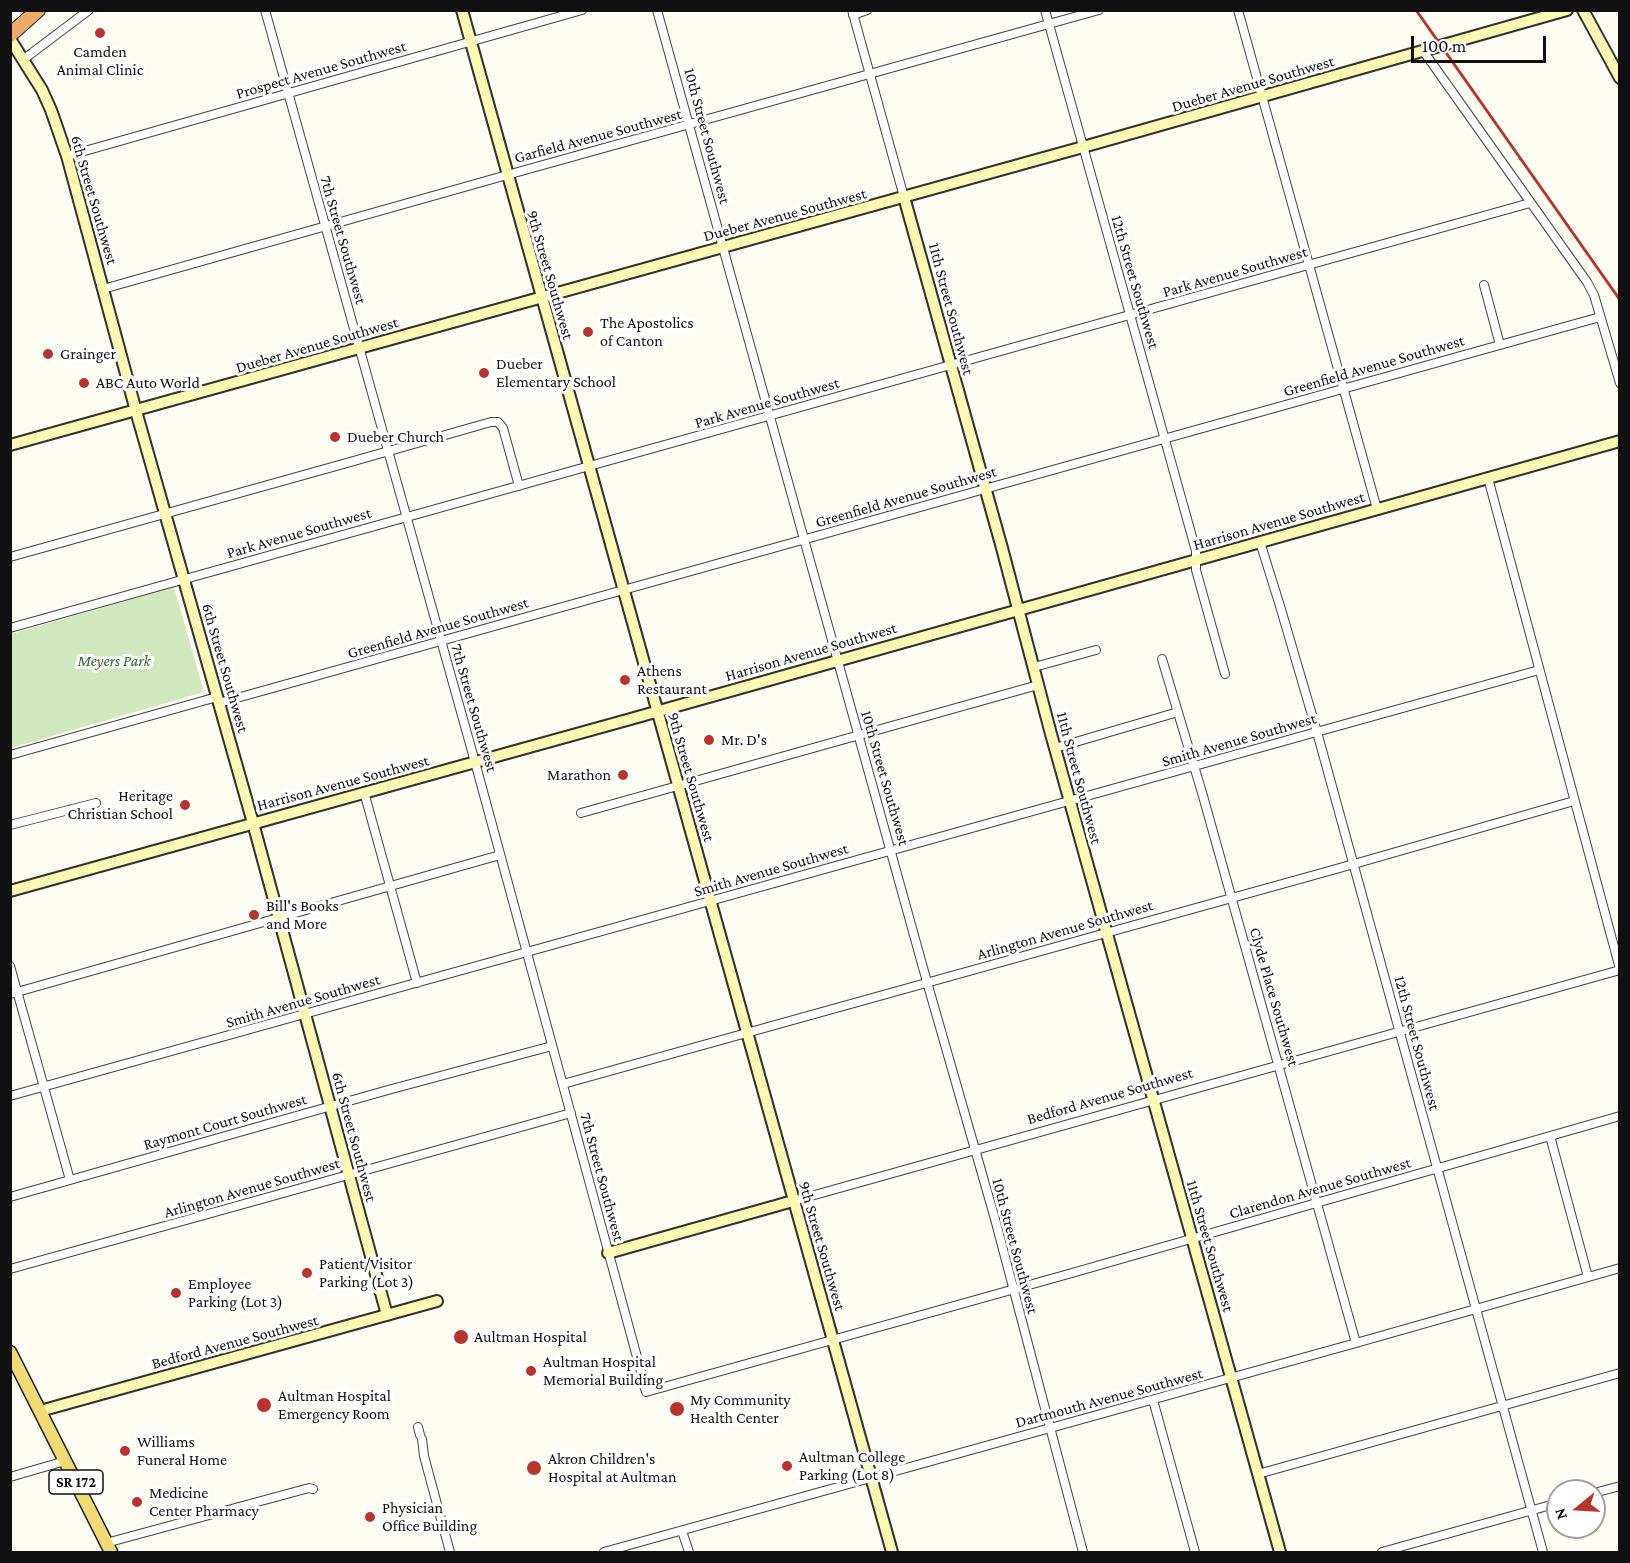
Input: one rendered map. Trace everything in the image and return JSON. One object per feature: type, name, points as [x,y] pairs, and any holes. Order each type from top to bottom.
[{"type":"highway","points":[[10,37],[38,11]]},
{"type":"main road","name":"SR 172","points":[[12,1358],[109,1548]]},
{"type":"street","points":[[24,59],[89,10]]},
{"type":"street","name":"7th Street Southwest","points":[[265,10],[475,762],[644,1385]]},
{"type":"street","name":"9th Street Southwest","points":[[462,10],[892,1552]]},
{"type":"street","name":"Prospect Avenue Southwest","points":[[67,156],[582,10]]},
{"type":"street","name":"10th Street Southwest","points":[[657,10],[975,1150],[1083,1552]]},
{"type":"street","points":[[853,13],[867,10]]},
{"type":"street","name":"12th Street Southwest","points":[[1045,10],[1196,551],[1196,570],[1225,674]]},
{"type":"street","name":"Garfield Avenue Southwest","points":[[104,288],[1099,10]]},
{"type":"street","points":[[1238,10],[1377,509]]},
{"type":"street","name":"Dueber Avenue Southwest","points":[[10,445],[1424,52],[1567,10]]},
{"type":"street","points":[[1583,10],[1620,78]]},
{"type":"street","name":"11th Street Southwest","points":[[853,13],[1055,748],[1280,1552]]},
{"type":"street","name":"6th Street Southwest","points":[[10,37],[42,90],[67,156],[387,1315]]},
{"type":"street","points":[[1424,52],[1594,295],[1620,383]]},
{"type":"street","name":"Park Avenue Southwest","points":[[10,628],[1530,202]]},
{"type":"street","points":[[1484,285],[1500,345]]},
{"type":"street","name":"Greenfield Avenue Southwest","points":[[10,755],[623,590],[1600,317]]},
{"type":"street","points":[[10,558],[491,422],[498,422],[503,428],[519,486]]},
{"type":"street","name":"Harrison Avenue Southwest","points":[[10,891],[1620,441]]},
{"type":"street","points":[[1488,478],[1620,969]]},
{"type":"street","name":"12th Street Southwest","points":[[1260,542],[1354,864],[1543,1552]]},
{"type":"street","points":[[1034,668],[1096,650]]},
{"type":"street","name":"Clyde Place Southwest","points":[[1162,659],[1232,897],[1356,1343]]},
{"type":"street","name":"Smith Avenue Southwest","points":[[10,1096],[1539,670]]},
{"type":"street","points":[[581,813],[1038,685]]},
{"type":"street","points":[[1055,748],[1178,712]]},
{"type":"street","points":[[364,792],[417,983]]},
{"type":"street","name":"Arlington Avenue Southwest","points":[[563,1084],[1574,801]]},
{"type":"street","points":[[10,825],[96,803]]},
{"type":"street","points":[[14,993],[500,855]]},
{"type":"street","points":[[10,966],[14,993],[45,1087],[70,1180]]},
{"type":"street","name":"Bedford Avenue Southwest","points":[[608,1253],[1620,969]]},
{"type":"street","name":"Raymont Court Southwest","points":[[10,1197],[552,1046]]},
{"type":"street","name":"Arlington Avenue Southwest","points":[[10,1269],[571,1113]]},
{"type":"street","name":"Clarendon Avenue Southwest","points":[[644,1385],[832,1339],[1193,1239],[1620,1116]]},
{"type":"street","points":[[1550,1136],[1588,1277]]},
{"type":"street","name":"Dartmouth Avenue Southwest","points":[[604,1552],[1620,1268]]},
{"type":"street","name":"Bedford Avenue Southwest","points":[[40,1411],[437,1301]]},
{"type":"street","points":[[1258,1474],[1620,1373]]},
{"type":"street","points":[[1153,1400],[1196,1552]]},
{"type":"street","points":[[420,1434],[450,1552]]},
{"type":"street","points":[[10,1477],[65,1461]]},
{"type":"street","points":[[109,1548],[309,1488],[313,1489]]},
{"type":"street","points":[[1382,1552],[1546,1507]]},
{"type":"street","points":[[682,1531],[688,1552]]},
{"type":"green space","name":"Meyers Park","points":[[174,587],[204,692],[11,748],[11,634]]},
{"type":"railway","points":[[1416,10],[1620,300]]},
{"type":"place","name":"Camden Animal Clinic","points":[[100,33]]},
{"type":"place","name":"The Apostolics of Canton","points":[[588,332]]},
{"type":"place","name":"Grainger","points":[[48,354]]},
{"type":"place","name":"Dueber Elementary School","points":[[484,373]]},
{"type":"place","name":"ABC Auto World","points":[[84,383]]},
{"type":"place","name":"Dueber Church","points":[[335,437]]},
{"type":"place","name":"Athens Restaurant","points":[[625,680]]},
{"type":"place","name":"Mr. D's","points":[[709,740]]},
{"type":"place","name":"Marathon","points":[[623,775]]},
{"type":"place","name":"Heritage Christian School","points":[[185,805]]},
{"type":"place","name":"Bill's Books and More","points":[[254,915]]},
{"type":"place","name":"Patient/Visitor Parking (Lot 3)","points":[[307,1273]]},
{"type":"place","name":"Employee Parking (Lot 3)","points":[[176,1293]]},
{"type":"place","name":"Aultman Hospital","points":[[461,1337]]},
{"type":"place","name":"Aultman Hospital Memorial Building","points":[[531,1371]]},
{"type":"place","name":"Aultman Hospital Emergency Room","points":[[264,1405]]},
{"type":"place","name":"My Community Health Center","points":[[677,1409]]},
{"type":"place","name":"Williams Funeral Home","points":[[125,1451]]},
{"type":"place","name":"Aultman College Parking (Lot 8)","points":[[787,1466]]},
{"type":"place","name":"Akron Children's Hospital at Aultman","points":[[534,1468]]},
{"type":"place","name":"Medicine Center Pharmacy","points":[[137,1502]]},
{"type":"place","name":"Physician Office Building","points":[[370,1517]]}]
